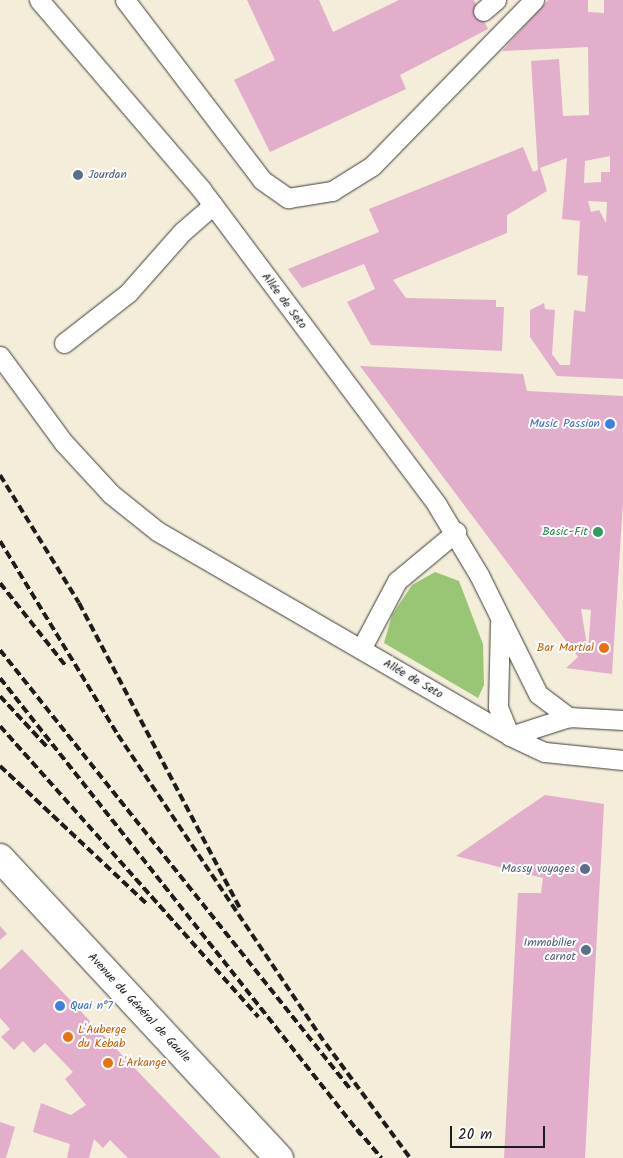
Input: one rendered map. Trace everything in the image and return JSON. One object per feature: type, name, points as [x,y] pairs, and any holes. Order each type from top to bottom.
[{"type":"street","name":"Avenue du Général de Gaulle","points":[[0,858],[279,1158]]},
{"type":"lane","name":"Allée de Seto","points":[[39,0],[213,206],[456,532],[538,694],[569,717]]},
{"type":"lane","points":[[125,0],[262,180],[288,198],[332,191],[372,166],[534,0]]},
{"type":"lane","points":[[64,342],[128,293],[182,232],[213,206]]},
{"type":"lane","name":"Allée de Seto","points":[[0,356],[64,443],[111,494],[157,530],[510,736],[545,752],[623,760]]},
{"type":"lane","points":[[361,649],[397,581],[456,532]]},
{"type":"lane","name":"Allée de Seto","points":[[500,622],[498,707],[510,736]]},
{"type":"lane","points":[[510,736],[569,717],[623,720]]},
{"type":"green space","points":[[435,572],[459,581],[483,644],[484,685],[478,698],[384,643],[392,615],[412,585]]},
{"type":"building","points":[[247,0],[319,0],[333,32],[399,0],[474,0],[488,29],[400,75],[406,89],[270,152],[234,80],[275,60]]},
{"type":"building","points":[[548,0],[588,0],[588,12],[604,13],[604,0],[623,0],[623,379],[557,376],[530,337],[530,310],[544,303],[545,309],[555,310],[552,354],[560,365],[570,365],[574,310],[585,312],[588,276],[577,275],[580,221],[562,219],[567,158],[540,168],[547,191],[507,215],[507,233],[393,280],[406,298],[496,300],[496,307],[504,307],[502,351],[371,345],[347,302],[375,289],[364,264],[302,288],[288,269],[379,232],[369,209],[523,147],[533,172],[538,170],[531,61],[559,59],[563,116],[589,115],[588,47],[502,51]],"holes":[[[610,156],[610,172],[601,172],[601,182],[584,183],[585,161]],[[588,201],[607,202],[606,223],[599,210],[591,212]]]},
{"type":"building","points":[[360,366],[523,374],[527,391],[623,396],[623,502],[612,674],[566,668],[578,657]],"holes":[[[581,609],[591,610],[588,651]]]},
{"type":"building","points":[[545,795],[604,804],[585,1158],[504,1158],[518,893],[541,893],[543,878],[456,856]]},
{"type":"building","points":[[0,926],[7,934],[0,940]]},
{"type":"building","points":[[22,949],[221,1158],[128,1158],[110,1140],[103,1148],[94,1139],[89,1158],[67,1158],[70,1144],[33,1132],[41,1103],[71,1115],[86,1105],[65,1079],[73,1072],[45,1043],[34,1053],[23,1041],[14,1050],[1,1037],[10,1029],[0,1018],[0,970]]},
{"type":"building","points":[[0,1122],[15,1127],[6,1158],[0,1158]]},
{"type":"railway","points":[[0,475],[79,603],[241,910]]},
{"type":"railway","points":[[0,541],[118,735],[326,1044],[410,1158]]},
{"type":"railway","points":[[0,583],[65,665]]},
{"type":"railway","points":[[0,650],[351,1090]]},
{"type":"railway","points":[[0,678],[361,1135]]},
{"type":"railway","points":[[0,696],[47,747]]},
{"type":"railway","points":[[0,726],[258,1017]]},
{"type":"railway","points":[[0,766],[148,905]]},
{"type":"railway","points":[[357,1129],[381,1158]]},
{"type":"place","name":"Jourdan","points":[[78,175]]},
{"type":"place","name":"Music Passion","points":[[610,424]]},
{"type":"place","name":"Basic-Fit","points":[[598,532]]},
{"type":"place","name":"Bar Martial","points":[[604,648]]},
{"type":"place","name":"Massy voyages","points":[[585,869]]},
{"type":"place","name":"Immobilier carnot","points":[[586,950]]},
{"type":"place","name":"Quai n°7","points":[[60,1006]]},
{"type":"place","name":"L'Auberge du Kebab","points":[[68,1037]]},
{"type":"place","name":"L'Arkange","points":[[108,1063]]}]
